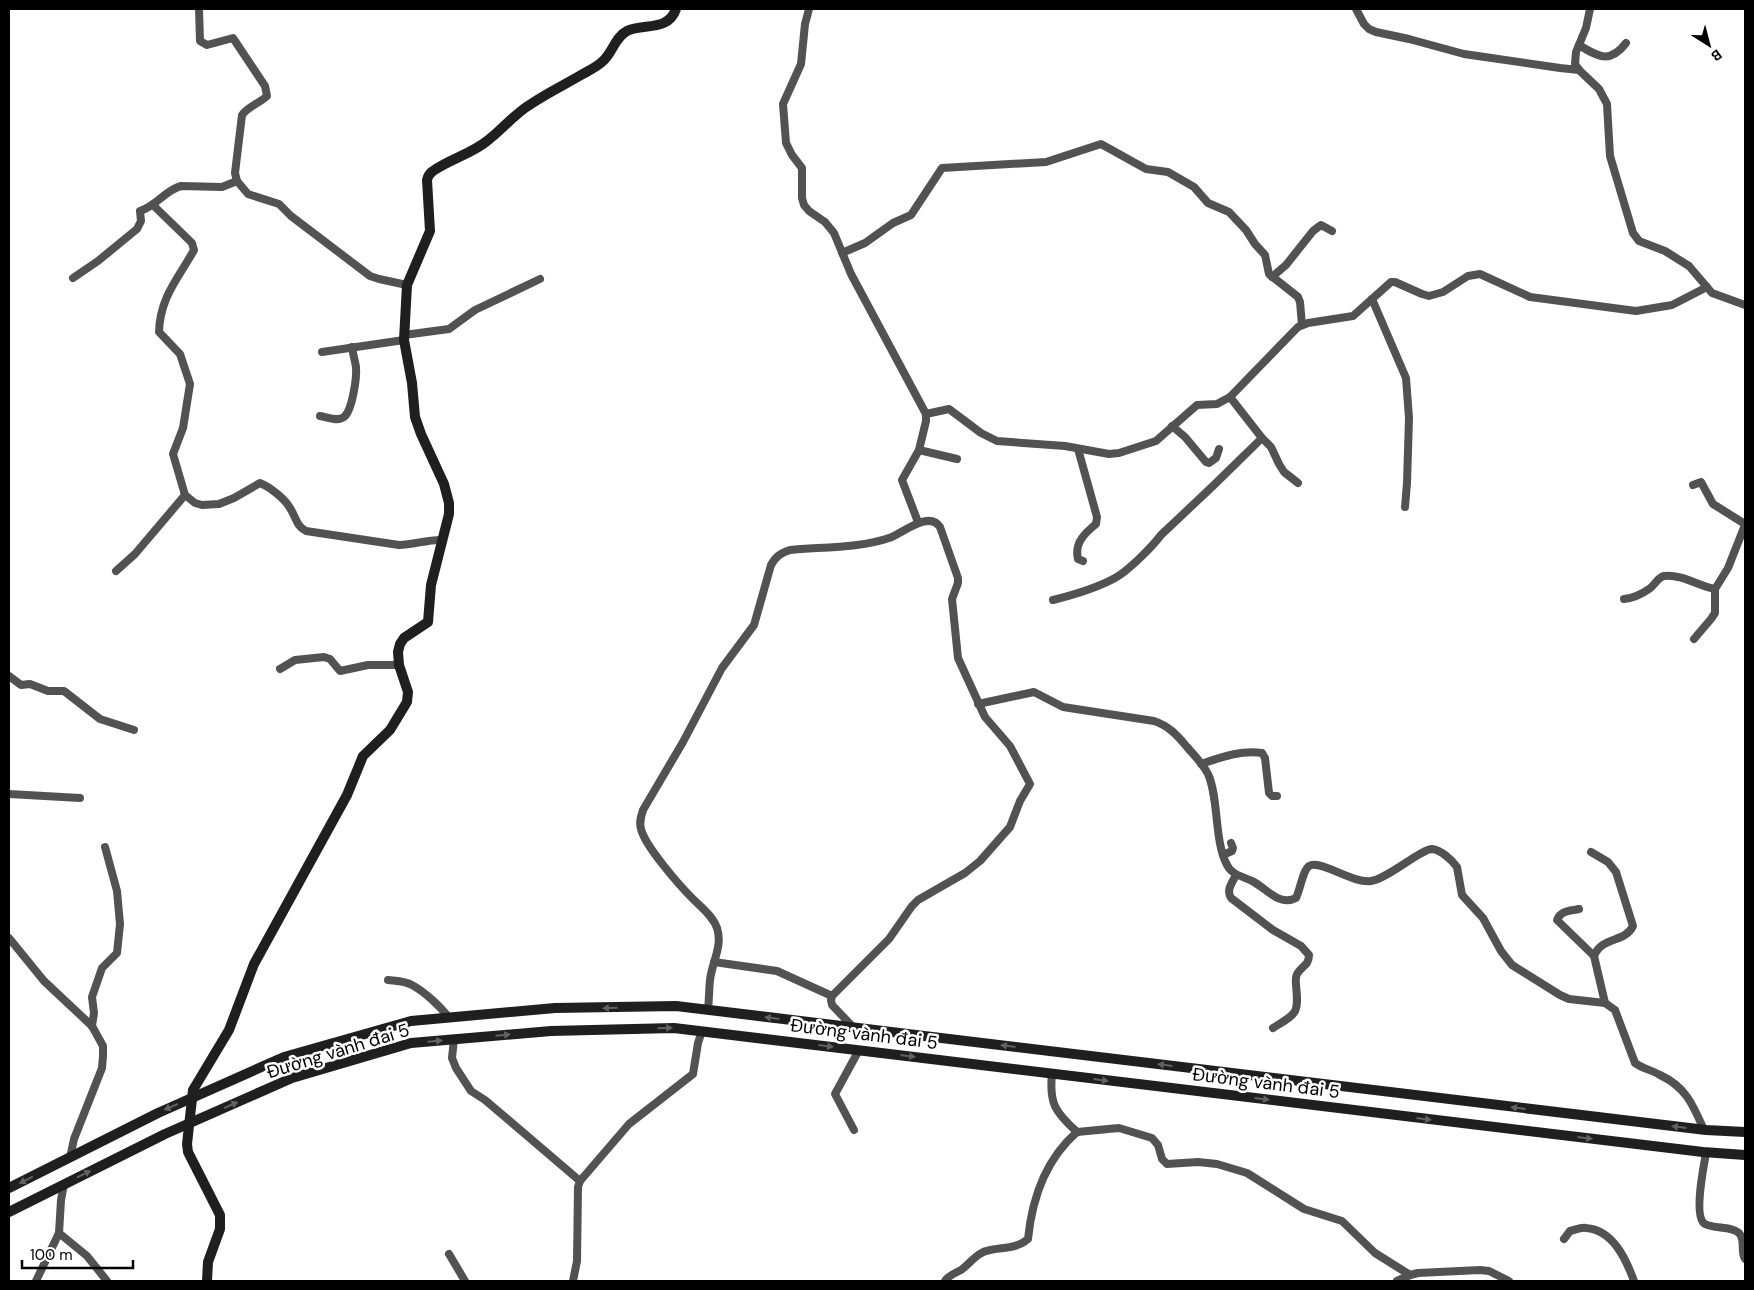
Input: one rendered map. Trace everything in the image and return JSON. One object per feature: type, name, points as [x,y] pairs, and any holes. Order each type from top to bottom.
[{"type":"main road","points":[[207,1281],[208,1262],[220,1229],[220,1214],[191,1159],[188,1144],[192,1098],[196,1084],[229,1030],[254,964],[347,795],[363,756],[390,730],[407,702],[408,692],[399,665],[398,652],[400,644],[404,638],[428,622],[431,584],[449,514],[447,494],[418,425],[404,338],[407,285],[430,231],[427,180],[429,174],[487,142],[530,104],[597,66],[608,55],[624,32],[663,24],[676,9]]},
{"type":"main road","name":"Đường vành đai 5","points":[[9,1188],[158,1113],[284,1057],[410,1021],[555,1008],[676,1006],[1704,1130],[1745,1132]]},
{"type":"main road","name":"Đường vành đai 5","points":[[9,1212],[189,1123],[292,1078],[411,1043],[551,1031],[674,1028],[1706,1152],[1745,1155]]},
{"type":"street","points":[[199,9],[200,42],[207,45],[233,38],[265,86],[268,96],[247,109],[242,115],[235,172],[237,181],[248,194],[279,204],[291,216],[370,276],[379,280],[407,285]]},
{"type":"street","points":[[809,9],[805,24],[802,64],[783,104],[788,149],[802,168],[802,198],[804,205],[830,227],[851,274],[926,414],[919,450],[902,480],[918,522]]},
{"type":"street","points":[[1356,9],[1364,24],[1376,32],[1464,54],[1579,70]]},
{"type":"street","points":[[1590,9],[1586,28],[1574,58],[1579,70],[1595,84],[1607,104],[1610,156],[1635,238],[1665,251],[1689,266],[1707,287],[1719,296],[1745,305]]},
{"type":"street","points":[[1579,45],[1593,54],[1604,57],[1612,56],[1619,52],[1626,43]]},
{"type":"street","points":[[842,253],[865,243],[893,223],[911,215],[942,168],[1046,162],[1101,144],[1146,170],[1168,172],[1194,187],[1208,203],[1229,212],[1265,255],[1268,272],[1272,277],[1298,297],[1302,325]]},
{"type":"street","points":[[73,278],[98,261],[137,229],[141,221],[140,211],[154,206],[176,187],[222,187],[237,181]]},
{"type":"street","points":[[154,206],[192,243],[194,250],[163,304],[159,324],[159,332],[180,354],[190,384],[183,428],[172,454],[185,495],[195,503],[202,505],[219,504],[234,498],[260,482],[286,503],[292,511],[297,524],[306,531],[399,545],[443,540]]},
{"type":"street","points":[[1272,277],[1286,265],[1313,230],[1321,226],[1332,231]]},
{"type":"street","points":[[926,414],[949,409],[981,433],[997,441],[1058,445],[1109,454],[1119,453],[1156,440],[1197,405],[1217,404],[1230,397],[1293,331],[1302,325],[1354,316],[1391,282],[1429,296],[1443,292],[1470,275],[1480,274],[1530,297],[1627,311],[1644,311],[1672,305],[1707,287]]},
{"type":"street","points":[[322,352],[450,329],[475,310],[540,279]]},
{"type":"street","points":[[1372,299],[1406,378],[1409,418],[1408,484],[1405,507]]},
{"type":"street","points":[[320,416],[338,420],[343,418],[348,411],[355,387],[356,369],[352,348]]},
{"type":"street","points":[[1230,397],[1271,447],[1284,472],[1298,484]]},
{"type":"street","points":[[1172,426],[1185,437],[1206,462],[1213,461],[1219,449]]},
{"type":"street","points":[[1053,600],[1091,588],[1121,575],[1262,438]]},
{"type":"street","points":[[1078,449],[1096,516],[1096,524],[1085,532],[1078,544],[1077,555],[1078,559],[1082,561]]},
{"type":"street","points":[[919,450],[957,459]]},
{"type":"street","points":[[1693,485],[1701,482],[1715,506],[1745,524],[1728,568],[1714,589],[1715,613],[1694,639]]},
{"type":"street","points":[[116,572],[135,554],[185,495]]},
{"type":"street","points":[[708,1010],[710,979],[719,944],[717,926],[686,892],[649,845],[640,828],[643,810],[683,742],[722,668],[754,625],[771,565],[775,558],[790,550],[880,541],[902,533],[918,522],[932,521],[937,523],[958,578],[952,599],[956,651],[978,704],[985,717],[1010,746],[1029,781],[1029,788],[1020,801],[1013,821],[1006,832],[972,868],[918,900],[889,939],[832,996],[832,1005],[855,1028]]},
{"type":"street","points":[[1624,599],[1637,596],[1651,588],[1660,577],[1666,576],[1688,579],[1714,589]]},
{"type":"street","points":[[280,668],[295,660],[324,657],[327,657],[340,671],[368,664],[399,665]]},
{"type":"street","points":[[9,676],[18,684],[34,685],[45,691],[64,691],[100,719],[134,730]]},
{"type":"street","points":[[978,704],[1034,692],[1063,707],[1154,721],[1173,731],[1209,775],[1223,855],[1230,870],[1252,881],[1270,894],[1286,900],[1296,898],[1305,870],[1315,864],[1351,879],[1370,882],[1384,876],[1428,850],[1437,850],[1457,867],[1462,895],[1483,918],[1501,951],[1512,965],[1560,995],[1605,1003],[1615,1010],[1635,1063],[1668,1078],[1686,1094],[1692,1102],[1704,1130]]},
{"type":"street","points":[[1201,764],[1236,752],[1262,753],[1266,758],[1269,793],[1272,796],[1277,796]]},
{"type":"street","points":[[9,794],[80,798]]},
{"type":"street","points":[[1223,855],[1232,851],[1231,843]]},
{"type":"street","points":[[92,1026],[94,1013],[92,997],[102,968],[117,953],[120,924],[117,891],[105,847]]},
{"type":"street","points":[[1591,852],[1608,862],[1616,872],[1632,926],[1626,935],[1601,945],[1596,950],[1594,956],[1605,1003]]},
{"type":"street","points":[[1236,874],[1229,890],[1231,898],[1273,930],[1301,946],[1309,955],[1306,964],[1299,970],[1295,978],[1298,1005],[1296,1012],[1272,1028]]},
{"type":"street","points":[[1579,909],[1565,911],[1557,920],[1594,956]]},
{"type":"street","points":[[9,938],[44,981],[92,1026],[98,1034],[102,1046],[102,1068],[74,1139],[70,1158]]},
{"type":"street","points":[[714,962],[778,971],[832,996]]},
{"type":"street","points":[[388,980],[412,985],[442,1008],[449,1018]]},
{"type":"street","points":[[573,1281],[577,1261],[578,1187],[580,1181],[629,1124],[693,1074],[702,1031]]},
{"type":"street","points":[[454,1039],[452,1058],[471,1091],[485,1100],[580,1181]]},
{"type":"street","points":[[854,1130],[835,1094],[860,1050]]},
{"type":"street","points":[[1052,1074],[1050,1091],[1055,1107],[1077,1132]]},
{"type":"street","points":[[944,1281],[978,1255],[988,1250],[1020,1246],[1028,1239],[1035,1197],[1049,1165],[1066,1142],[1077,1132],[1119,1128],[1152,1138],[1158,1145],[1162,1160],[1167,1164],[1198,1162],[1216,1164],[1247,1173],[1304,1209],[1342,1221],[1375,1253],[1407,1278]]},
{"type":"street","points":[[1706,1152],[1699,1214],[1701,1220],[1706,1224],[1736,1231],[1740,1234],[1743,1240],[1743,1255],[1745,1259]]},
{"type":"street","points":[[36,1281],[59,1233],[64,1184]]},
{"type":"street","points":[[1564,1239],[1570,1231],[1585,1228],[1606,1234],[1615,1243],[1634,1281]]},
{"type":"street","points":[[59,1233],[82,1252],[107,1281]]},
{"type":"street","points":[[449,1254],[465,1281]]},
{"type":"street","points":[[1397,1281],[1407,1278],[1480,1270],[1489,1271],[1509,1281]]}]
